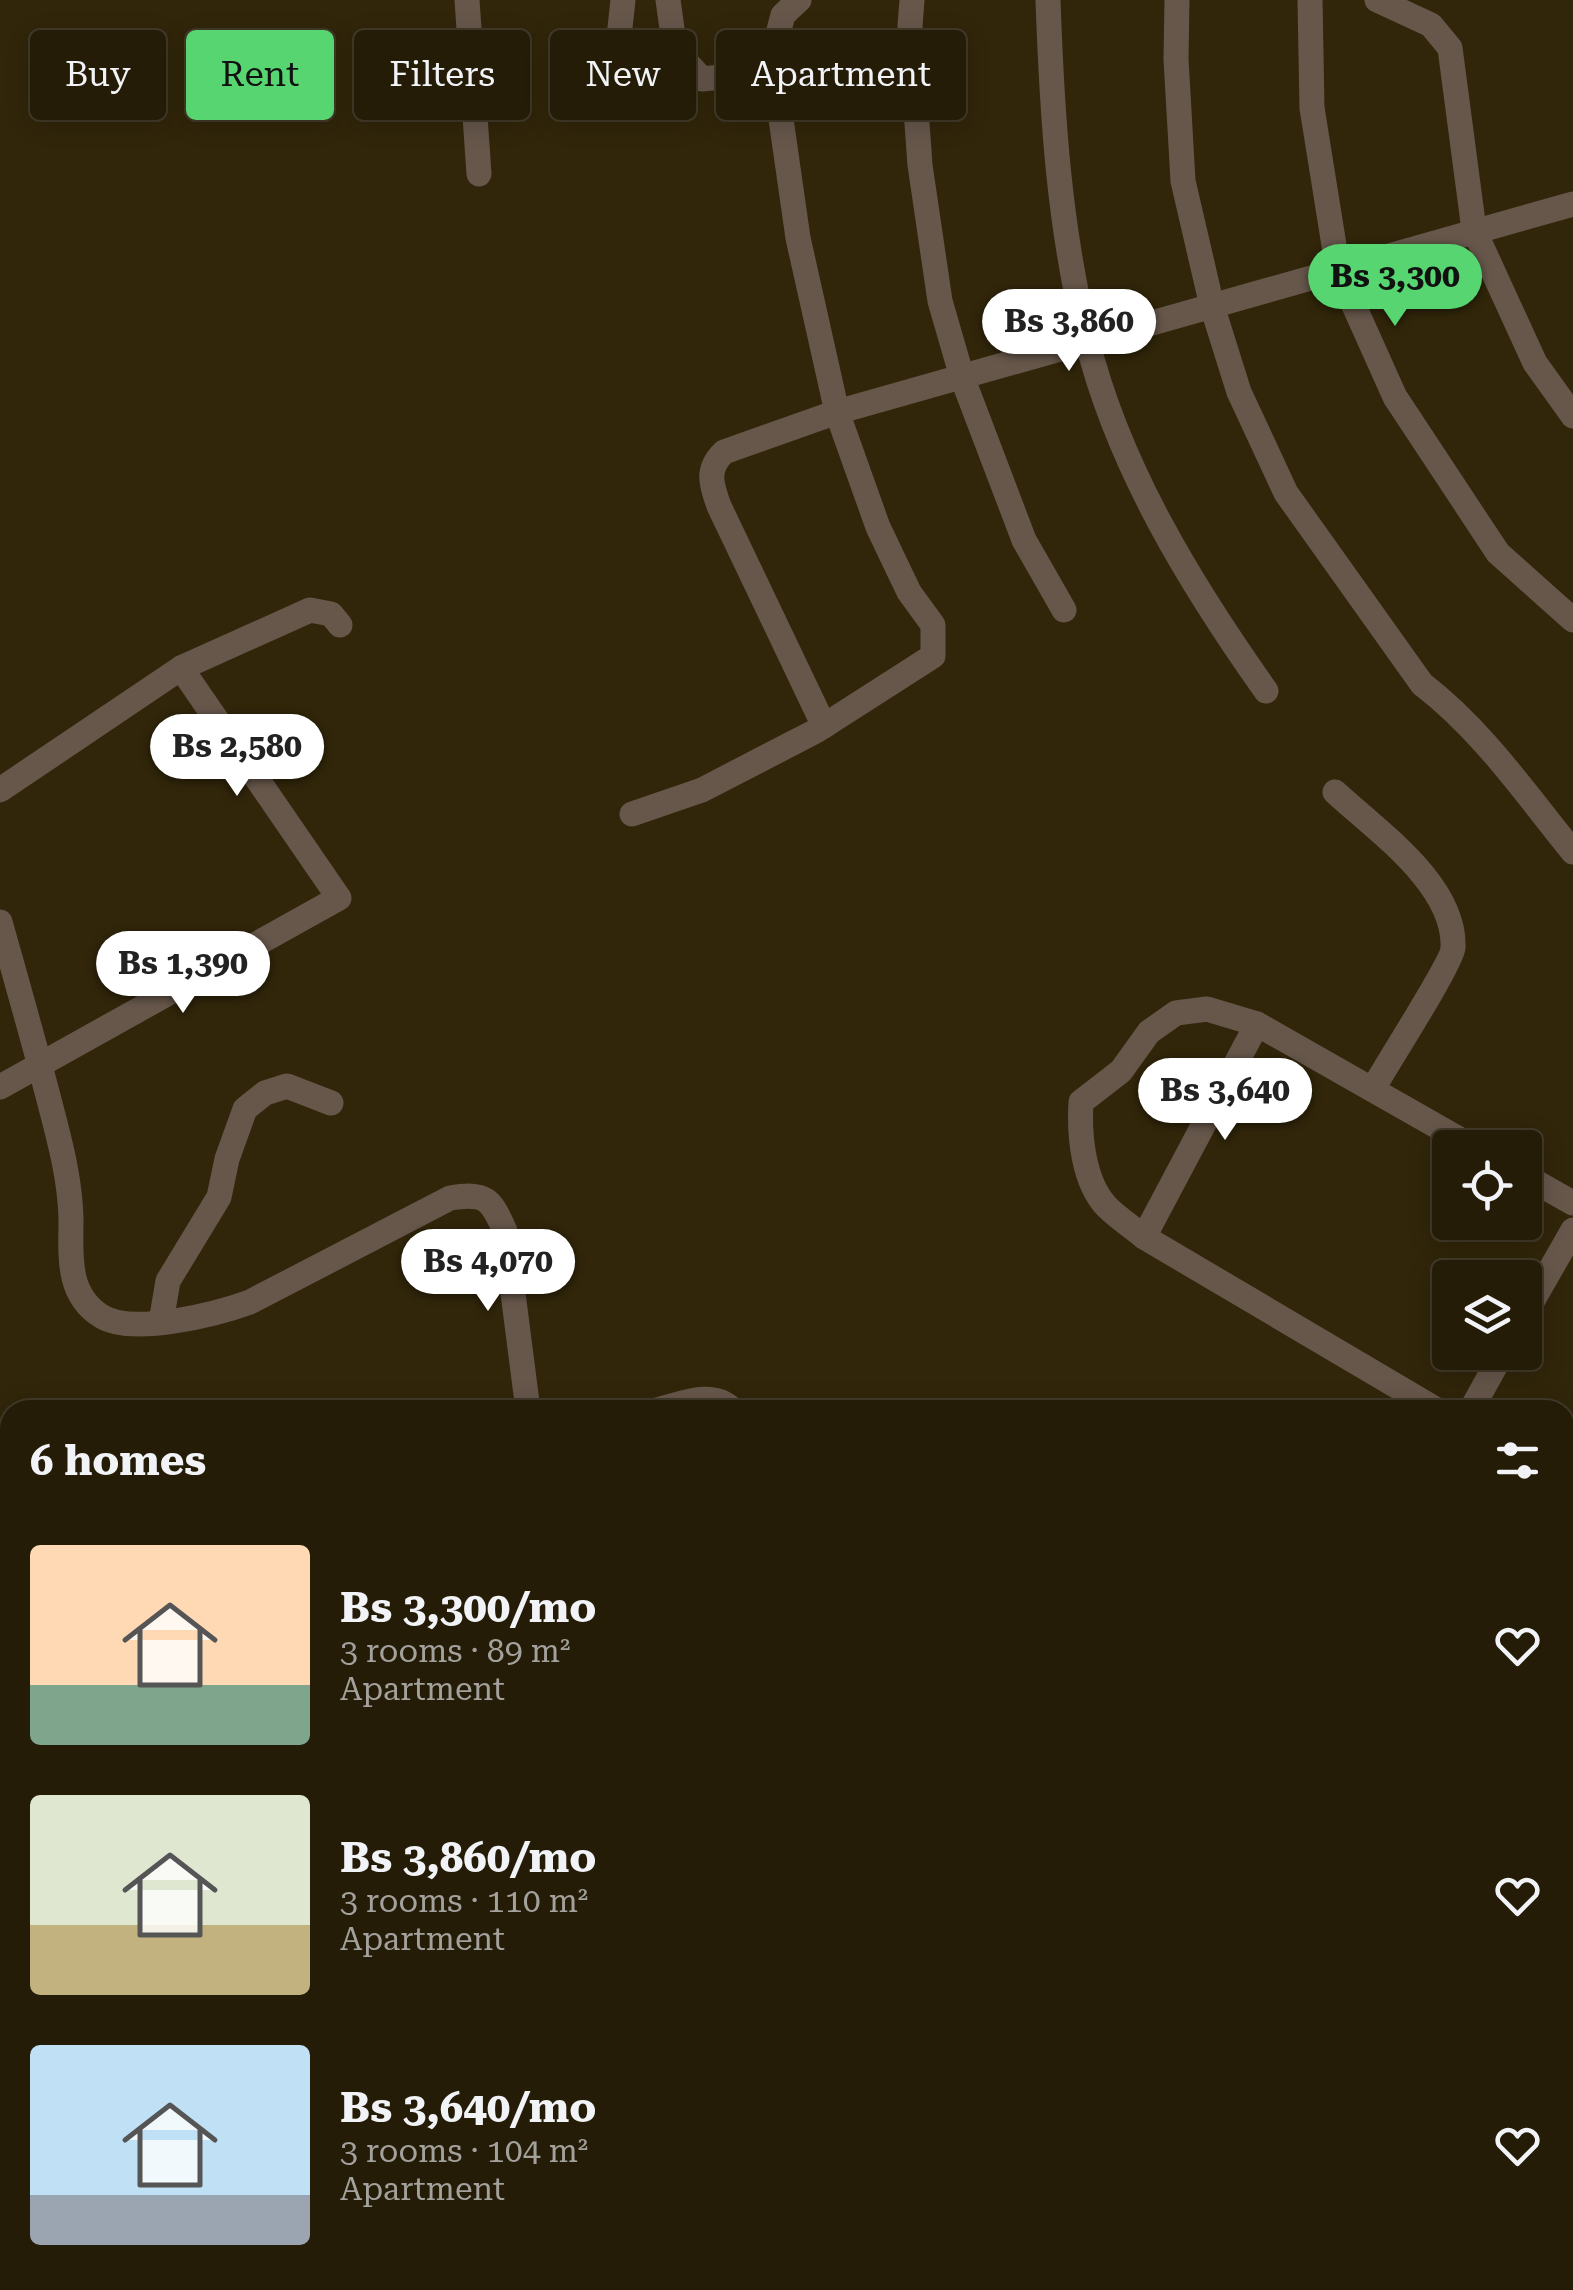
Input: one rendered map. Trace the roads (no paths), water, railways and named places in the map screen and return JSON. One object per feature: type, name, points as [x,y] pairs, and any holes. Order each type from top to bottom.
[{"type":"street","points":[[468,0],[479,174]]},
{"type":"street","points":[[620,30],[624,0]]},
{"type":"street","points":[[668,0],[675,50],[702,78],[716,77]]},
{"type":"street","points":[[780,30],[784,16],[800,0]]},
{"type":"street","points":[[912,0],[910,26],[920,165],[940,301],[962,377],[1024,540],[1064,610]]},
{"type":"street","points":[[1048,0],[1051,107],[1060,204],[1088,341],[1112,418],[1152,508],[1217,622],[1266,691]]},
{"type":"street","points":[[1177,0],[1183,181],[1212,306],[1239,392],[1286,493],[1422,684],[1451,707],[1492,750],[1573,852]]},
{"type":"street","points":[[1310,0],[1312,108],[1338,270],[1395,397],[1498,554],[1573,620]]},
{"type":"street","points":[[1377,0],[1431,24],[1450,48],[1474,230],[1535,363],[1573,416]]},
{"type":"street","points":[[632,814],[702,790],[824,726],[932,656],[933,625],[909,592],[878,528],[837,412],[798,238],[781,120]]},
{"type":"street","points":[[824,726],[710,482],[713,462],[724,452],[837,412],[1573,204]]},
{"type":"street","points":[[0,790],[181,668],[310,610],[330,614],[340,625]]},
{"type":"street","points":[[0,1087],[339,898],[181,668]]},
{"type":"street","points":[[1336,792],[1431,882],[1449,916],[1453,951],[1373,1089]]},
{"type":"street","points":[[0,922],[68,1176],[70,1268],[81,1296],[102,1317],[128,1323],[161,1322],[218,1313],[250,1302],[450,1198],[471,1194],[495,1208],[505,1231],[527,1400]]},
{"type":"street","points":[[1419,1400],[1144,1236],[1104,1204],[1089,1176],[1080,1126],[1081,1102],[1120,1071],[1149,1032],[1176,1013],[1207,1009],[1258,1024],[1445,1130]]},
{"type":"street","points":[[1144,1236],[1258,1024]]},
{"type":"street","points":[[161,1322],[168,1281],[220,1197],[227,1159],[245,1109],[265,1092],[287,1086],[331,1103]]},
{"type":"street","points":[[1542,1186],[1573,1203]]},
{"type":"street","points":[[1542,1284],[1573,1230]]},
{"type":"street","points":[[1476,1400],[1493,1370]]}]
